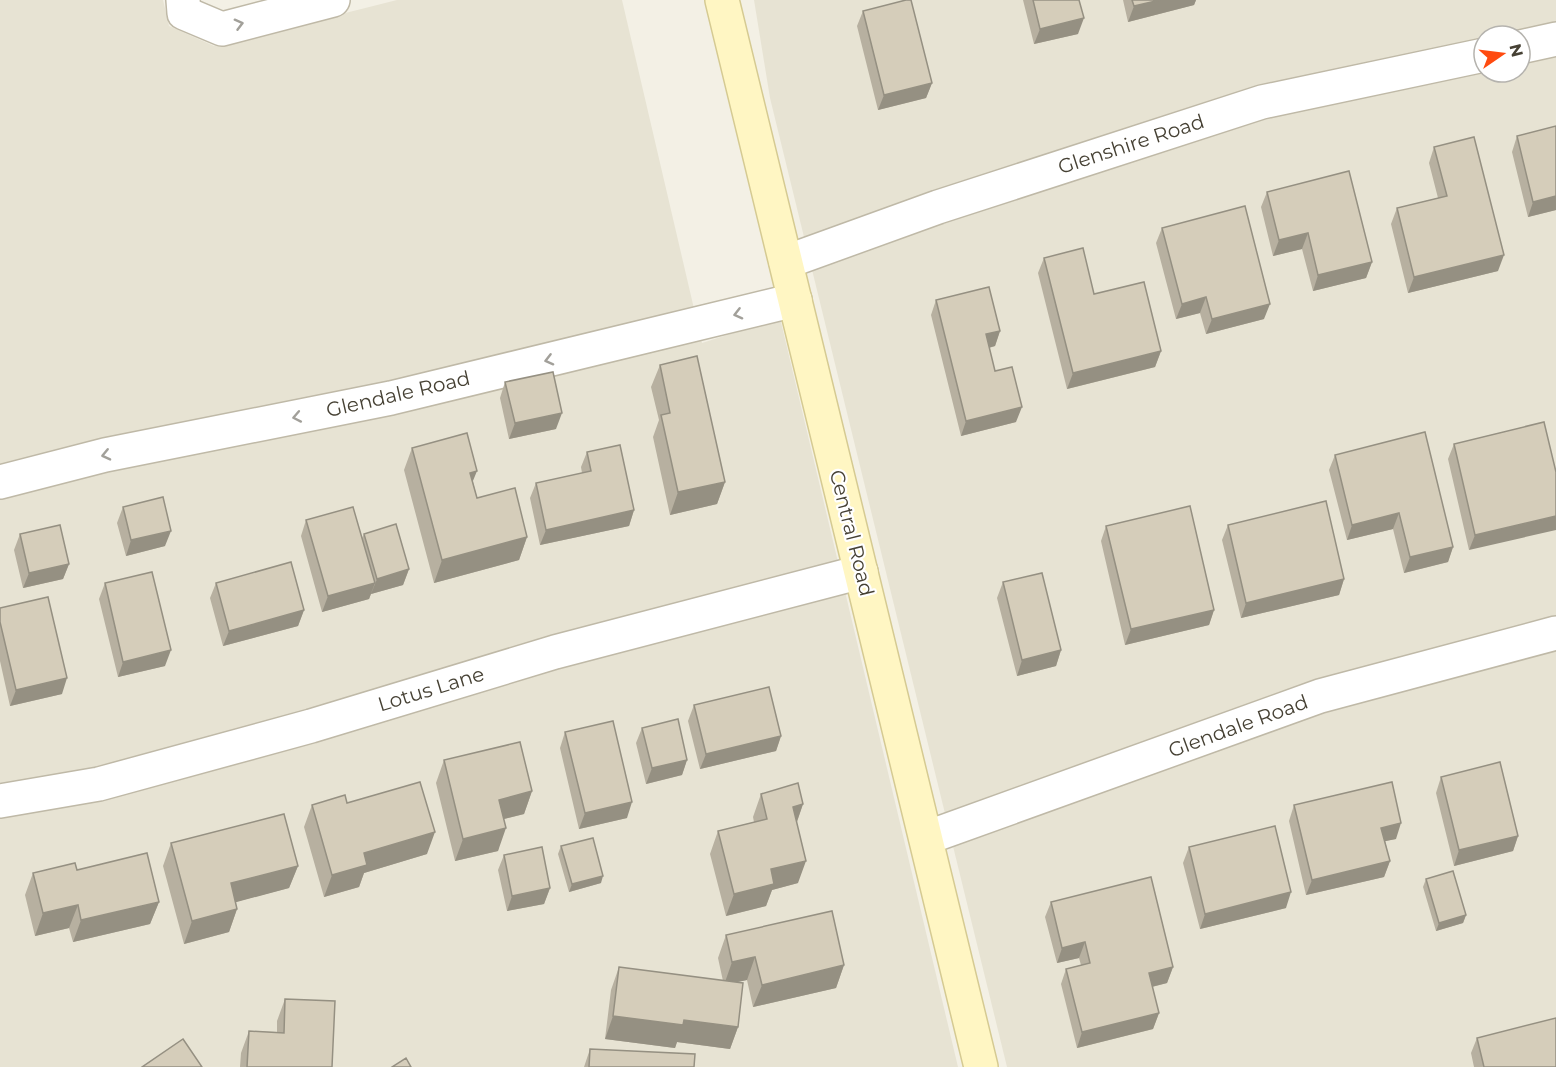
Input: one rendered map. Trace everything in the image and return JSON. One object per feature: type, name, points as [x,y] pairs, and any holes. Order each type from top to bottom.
[{"type":"main road","name":"Central Road","points":[[722,0],[981,1067]]},
{"type":"street","points":[[183,0],[184,13],[222,29],[333,0]]},
{"type":"street","points":[[1532,44],[1556,39]]},
{"type":"street","name":"Glenshire Road","points":[[786,261],[938,207],[1262,102],[1472,58]]},
{"type":"street","name":"Glendale Road","points":[[0,482],[105,455],[390,398],[795,300]]},
{"type":"street","name":"Lotus Lane","points":[[0,801],[99,783],[311,726],[555,652],[861,572]]},
{"type":"street","name":"Glendale Road","points":[[926,838],[1320,696],[1556,633]]},
{"type":"shaded area","points":[[0,0],[163,0],[169,26],[214,46],[397,0],[622,0],[702,343],[780,318],[958,1067],[0,1067]]},
{"type":"shaded area","points":[[754,0],[1556,0],[1556,1067],[1007,1067],[770,98]]},
{"type":"building","points":[[911,0],[932,83],[884,95],[863,11]]},
{"type":"building","points":[[1033,0],[1079,0],[1084,18],[1040,29]]},
{"type":"building","points":[[1132,0],[1160,0],[1134,6]]},
{"type":"building","points":[[1556,126],[1556,196],[1533,202],[1517,136]]},
{"type":"building","points":[[1474,137],[1504,255],[1414,277],[1397,208],[1447,196],[1434,147]]},
{"type":"building","points":[[1349,171],[1372,262],[1318,275],[1308,233],[1279,240],[1267,192]]},
{"type":"building","points":[[1245,206],[1270,304],[1212,319],[1206,297],[1182,304],[1162,228]]},
{"type":"building","points":[[1083,248],[1094,294],[1144,282],[1161,351],[1073,373],[1044,258]]},
{"type":"building","points":[[989,287],[1000,331],[986,334],[995,371],[1012,367],[1022,407],[966,421],[936,300]]},
{"type":"building","points":[[697,356],[725,482],[678,492],[661,415],[670,413],[660,365]]},
{"type":"building","points":[[553,372],[562,413],[515,423],[505,382]]},
{"type":"building","points":[[1544,422],[1556,472],[1556,516],[1475,535],[1454,444]]},
{"type":"building","points":[[1425,432],[1453,547],[1410,557],[1399,513],[1352,525],[1335,455]]},
{"type":"building","points":[[467,433],[477,471],[470,473],[477,498],[515,488],[527,537],[442,560],[412,448]]},
{"type":"building","points":[[620,445],[634,510],[546,530],[536,483],[591,471],[587,452]]},
{"type":"building","points":[[163,497],[171,531],[131,540],[123,507]]},
{"type":"building","points":[[1326,501],[1344,579],[1246,603],[1228,525]]},
{"type":"building","points":[[1190,506],[1214,610],[1131,629],[1106,526]]},
{"type":"building","points":[[353,507],[375,583],[328,596],[306,520]]},
{"type":"building","points":[[396,524],[409,569],[377,579],[364,534]]},
{"type":"building","points":[[60,525],[69,564],[29,573],[20,534]]},
{"type":"building","points":[[291,562],[304,610],[229,631],[216,583]]},
{"type":"building","points":[[152,572],[171,650],[123,662],[105,583]]},
{"type":"building","points":[[1042,573],[1061,650],[1022,660],[1003,582]]},
{"type":"building","points":[[48,597],[67,678],[16,690],[0,622],[0,608]]},
{"type":"building","points":[[769,687],[781,736],[706,754],[694,705]]},
{"type":"building","points":[[678,719],[687,760],[652,768],[642,728]]},
{"type":"building","points":[[613,721],[632,802],[585,813],[565,732]]},
{"type":"building","points":[[520,742],[532,791],[499,800],[506,828],[463,839],[444,760]]},
{"type":"building","points":[[1500,762],[1518,836],[1459,850],[1441,777]]},
{"type":"building","points":[[420,782],[435,832],[364,853],[367,865],[332,875],[312,805],[345,795],[347,803]]},
{"type":"building","points":[[1392,782],[1401,823],[1381,828],[1390,861],[1312,880],[1294,805]]},
{"type":"building","points":[[798,783],[803,804],[793,807],[806,861],[771,869],[774,884],[734,894],[718,831],[767,819],[761,794]]},
{"type":"building","points":[[284,814],[298,866],[231,883],[237,909],[192,921],[171,843]]},
{"type":"building","points":[[1275,826],[1291,892],[1205,914],[1189,847]]},
{"type":"building","points":[[593,838],[603,876],[572,884],[561,846]]},
{"type":"building","points":[[542,847],[550,888],[512,896],[504,855]]},
{"type":"building","points":[[147,853],[159,902],[81,920],[78,905],[43,913],[33,873],[75,863],[77,870]]},
{"type":"building","points":[[1453,871],[1466,915],[1439,923],[1426,879]]},
{"type":"building","points":[[1151,877],[1173,967],[1149,973],[1159,1013],[1082,1032],[1066,969],[1090,963],[1085,942],[1062,948],[1051,902]]},
{"type":"building","points":[[832,911],[844,965],[762,985],[755,957],[732,962],[726,935]]},
{"type":"building","points":[[619,967],[743,983],[738,1027],[684,1020],[683,1025],[613,1016]]},
{"type":"building","points":[[285,999],[335,1001],[332,1067],[247,1067],[249,1031],[284,1033]]},
{"type":"building","points":[[1556,1018],[1556,1067],[1484,1067],[1477,1038]]},
{"type":"building","points":[[183,1039],[202,1067],[142,1067]]},
{"type":"building","points":[[590,1049],[695,1054],[694,1067],[589,1067]]},
{"type":"building","points":[[406,1058],[411,1067],[392,1067]]}]
